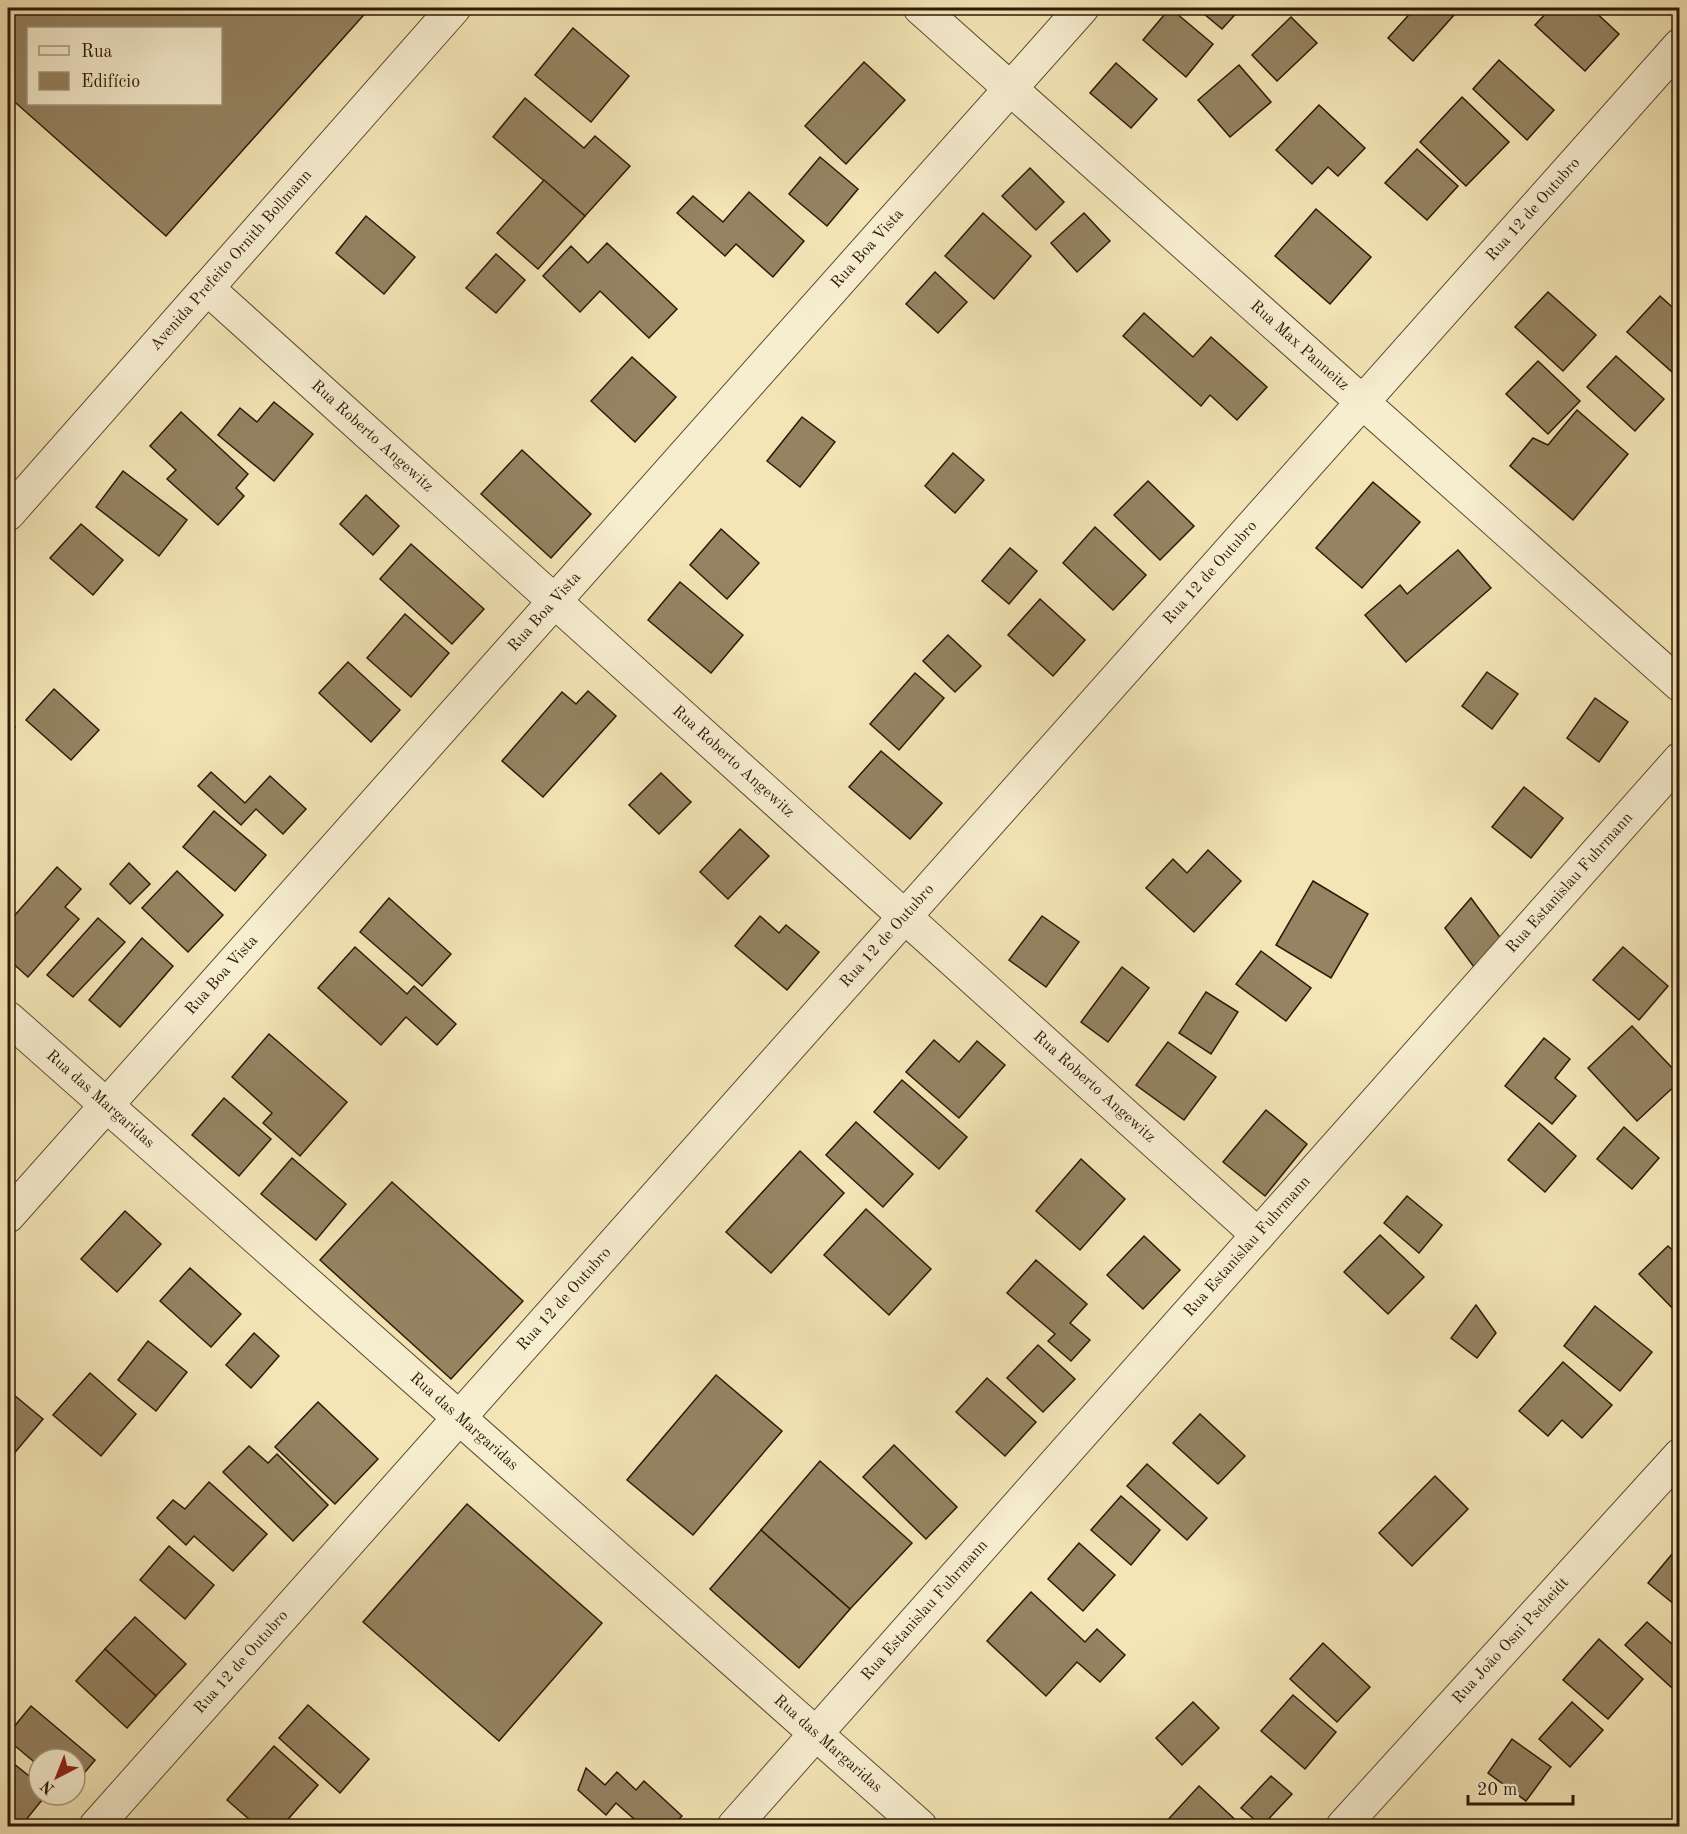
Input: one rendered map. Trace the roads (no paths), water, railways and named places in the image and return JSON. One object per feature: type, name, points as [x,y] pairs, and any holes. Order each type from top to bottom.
[{"type":"street","name":"Avenida Prefeito Ornith Bollmann","points":[[8,513],[454,8]]},
{"type":"street","name":"Rua Max Panneitz","points":[[920,8],[1680,685]]},
{"type":"street","name":"Rua Boa Vista","points":[[8,1216],[1082,8]]},
{"type":"street","name":"Rua 12 de Outubro","points":[[96,1827],[1680,45]]},
{"type":"street","name":"Rua Roberto Angewitz","points":[[207,288],[1258,1235]]},
{"type":"street","name":"Rua Estanislau Fuhrmann","points":[[734,1827],[1680,759]]},
{"type":"street","name":"Rua das Margaridas","points":[[8,1018],[920,1827]]},
{"type":"street","name":"Rua João Osni Pscheidt","points":[[1342,1827],[1680,1455]]}]
